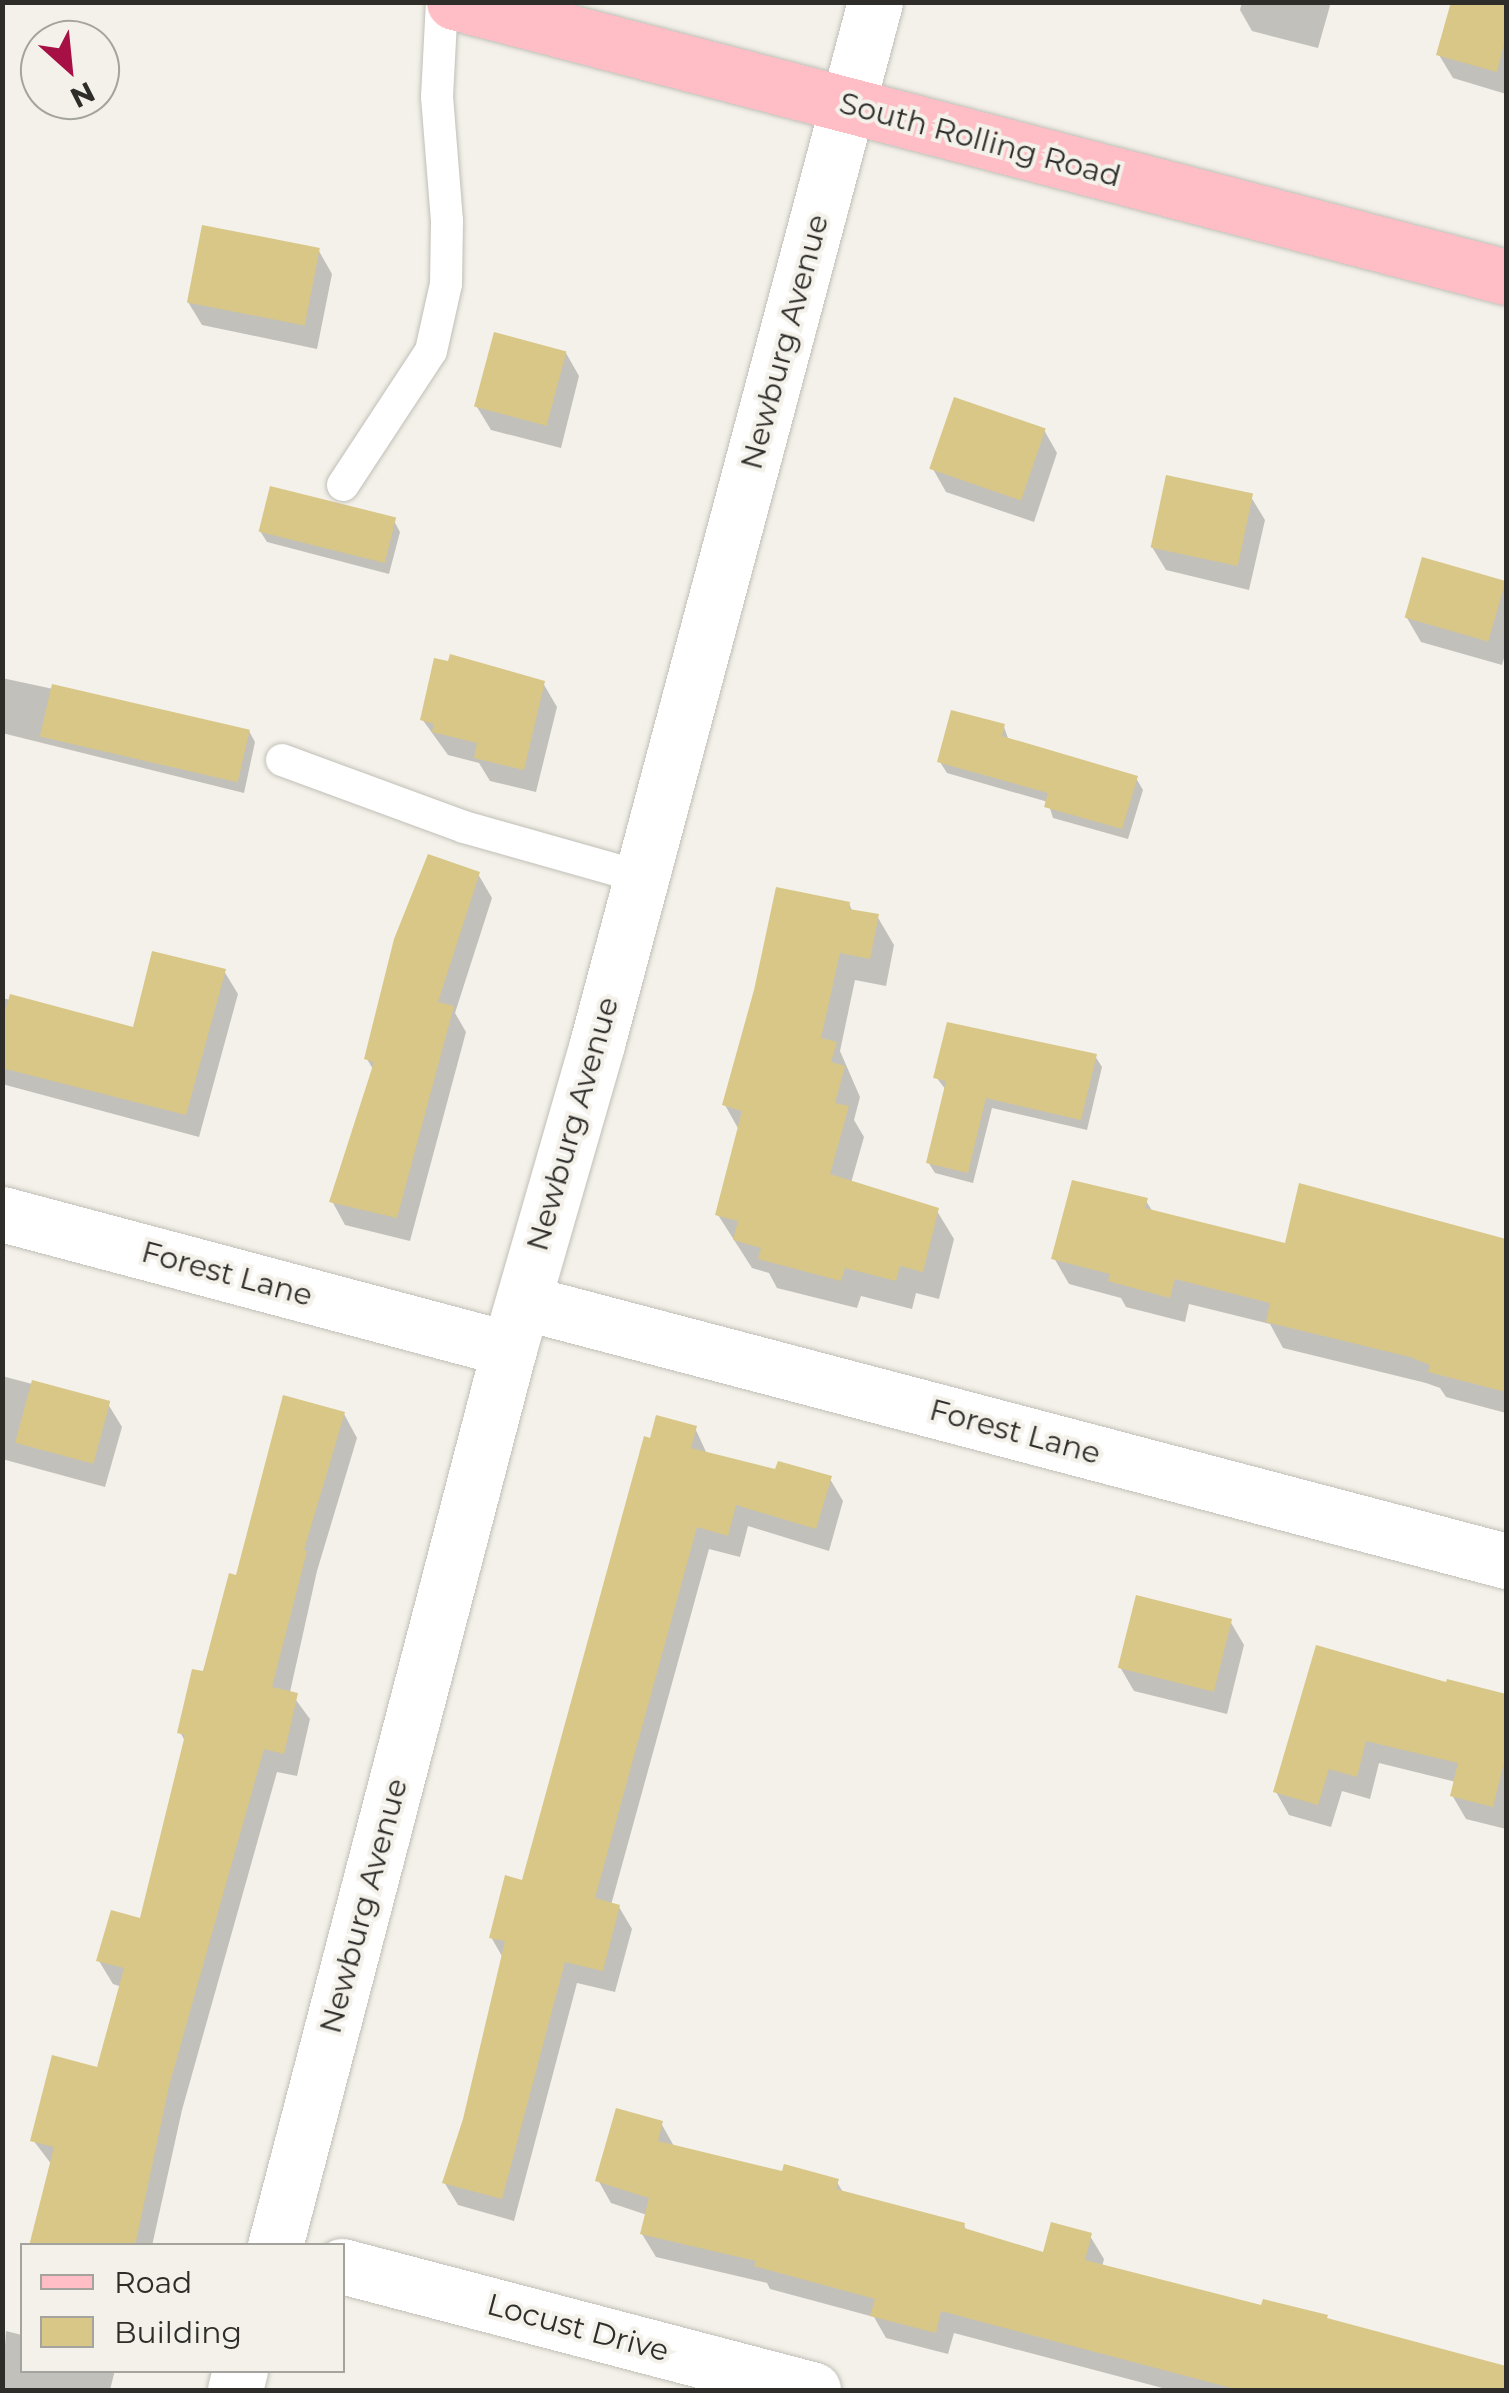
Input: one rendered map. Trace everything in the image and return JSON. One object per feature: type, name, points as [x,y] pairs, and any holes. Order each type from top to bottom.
[{"type":"main road","name":"South Rolling Road","points":[[454,2],[1506,277]]},
{"type":"street","name":"Newburg Avenue","points":[[276,2243],[516,1326],[641,877],[875,2]]},
{"type":"street","name":"Forest Lane","points":[[2,1214],[516,1326],[1506,1562]]},
{"type":"street","name":"Locust Drive","points":[[345,2267],[813,2390]]},
{"type":"lane","points":[[343,484],[431,352],[446,284],[447,221],[437,97],[442,2]]},
{"type":"lane","points":[[282,760],[464,827],[641,877]]},
{"type":"building","points":[[1451,2],[1506,2],[1506,36],[1497,72],[1436,55]]},
{"type":"building","points":[[202,225],[320,248],[305,325],[187,303]]},
{"type":"building","points":[[494,332],[566,351],[547,426],[474,406]]},
{"type":"building","points":[[954,397],[1046,429],[1021,500],[929,469]]},
{"type":"building","points":[[1166,475],[1253,494],[1238,566],[1151,547]]},
{"type":"building","points":[[270,486],[396,517],[385,563],[259,532]]},
{"type":"building","points":[[1422,557],[1506,581],[1488,642],[1405,618]]},
{"type":"building","points":[[450,654],[545,681],[524,770],[474,758],[477,743],[432,732],[434,724],[420,720],[434,658],[448,661]]},
{"type":"building","points":[[52,684],[250,730],[238,782],[40,737]]},
{"type":"building","points":[[951,710],[1005,724],[1002,736],[1138,776],[1122,829],[1044,807],[1048,793],[937,762]]},
{"type":"building","points":[[428,854],[480,872],[438,1002],[454,1006],[397,1218],[329,1202],[374,1062],[364,1059],[394,939]]},
{"type":"building","points":[[776,887],[850,902],[849,909],[879,914],[870,959],[840,953],[821,1038],[837,1042],[831,1062],[845,1066],[835,1103],[849,1106],[830,1174],[939,1208],[923,1272],[900,1266],[896,1281],[845,1268],[841,1281],[758,1259],[761,1248],[733,1240],[738,1221],[715,1215],[742,1111],[722,1105],[754,990]]},
{"type":"building","points":[[152,951],[226,969],[186,1115],[2,1068],[2,1022],[10,994],[133,1027]]},
{"type":"building","points":[[947,1022],[1097,1054],[1081,1120],[986,1098],[968,1173],[926,1163],[946,1081],[933,1078]]},
{"type":"building","points":[[1072,1180],[1148,1198],[1145,1208],[1285,1243],[1299,1183],[1506,1239],[1506,1392],[1428,1372],[1430,1365],[1410,1357],[1266,1322],[1270,1303],[1175,1279],[1170,1298],[1108,1281],[1110,1274],[1051,1259]]},
{"type":"building","points":[[32,1380],[110,1401],[93,1464],[15,1443]]},
{"type":"building","points":[[283,1395],[345,1412],[304,1550],[307,1551],[272,1687],[298,1693],[284,1754],[264,1749],[169,2086],[136,2243],[30,2243],[54,2147],[30,2141],[52,2055],[97,2067],[124,1968],[96,1961],[111,1910],[140,1918],[185,1735],[177,1733],[192,1669],[203,1671],[229,1573],[236,1575]]},
{"type":"building","points":[[656,1415],[697,1426],[691,1448],[775,1469],[778,1461],[832,1476],[816,1529],[736,1505],[728,1536],[697,1527],[595,1898],[620,1905],[603,1971],[565,1962],[502,2199],[442,2183],[463,2119],[505,1941],[489,1938],[505,1875],[522,1880],[644,1436],[650,1438]]},
{"type":"building","points":[[1136,1595],[1232,1619],[1214,1692],[1118,1668]]},
{"type":"building","points":[[1316,1645],[1446,1682],[1447,1679],[1506,1694],[1506,1755],[1493,1807],[1450,1796],[1458,1763],[1366,1741],[1357,1777],[1329,1769],[1318,1805],[1273,1792]]},
{"type":"building","points":[[616,2108],[663,2121],[658,2141],[782,2171],[784,2164],[839,2179],[836,2189],[965,2223],[964,2228],[1043,2252],[1051,2222],[1092,2233],[1085,2260],[1261,2305],[1263,2299],[1328,2315],[1327,2318],[1506,2366],[1506,2390],[1239,2390],[941,2311],[936,2333],[870,2316],[875,2299],[754,2266],[756,2261],[640,2234],[649,2198],[595,2181]]}]
